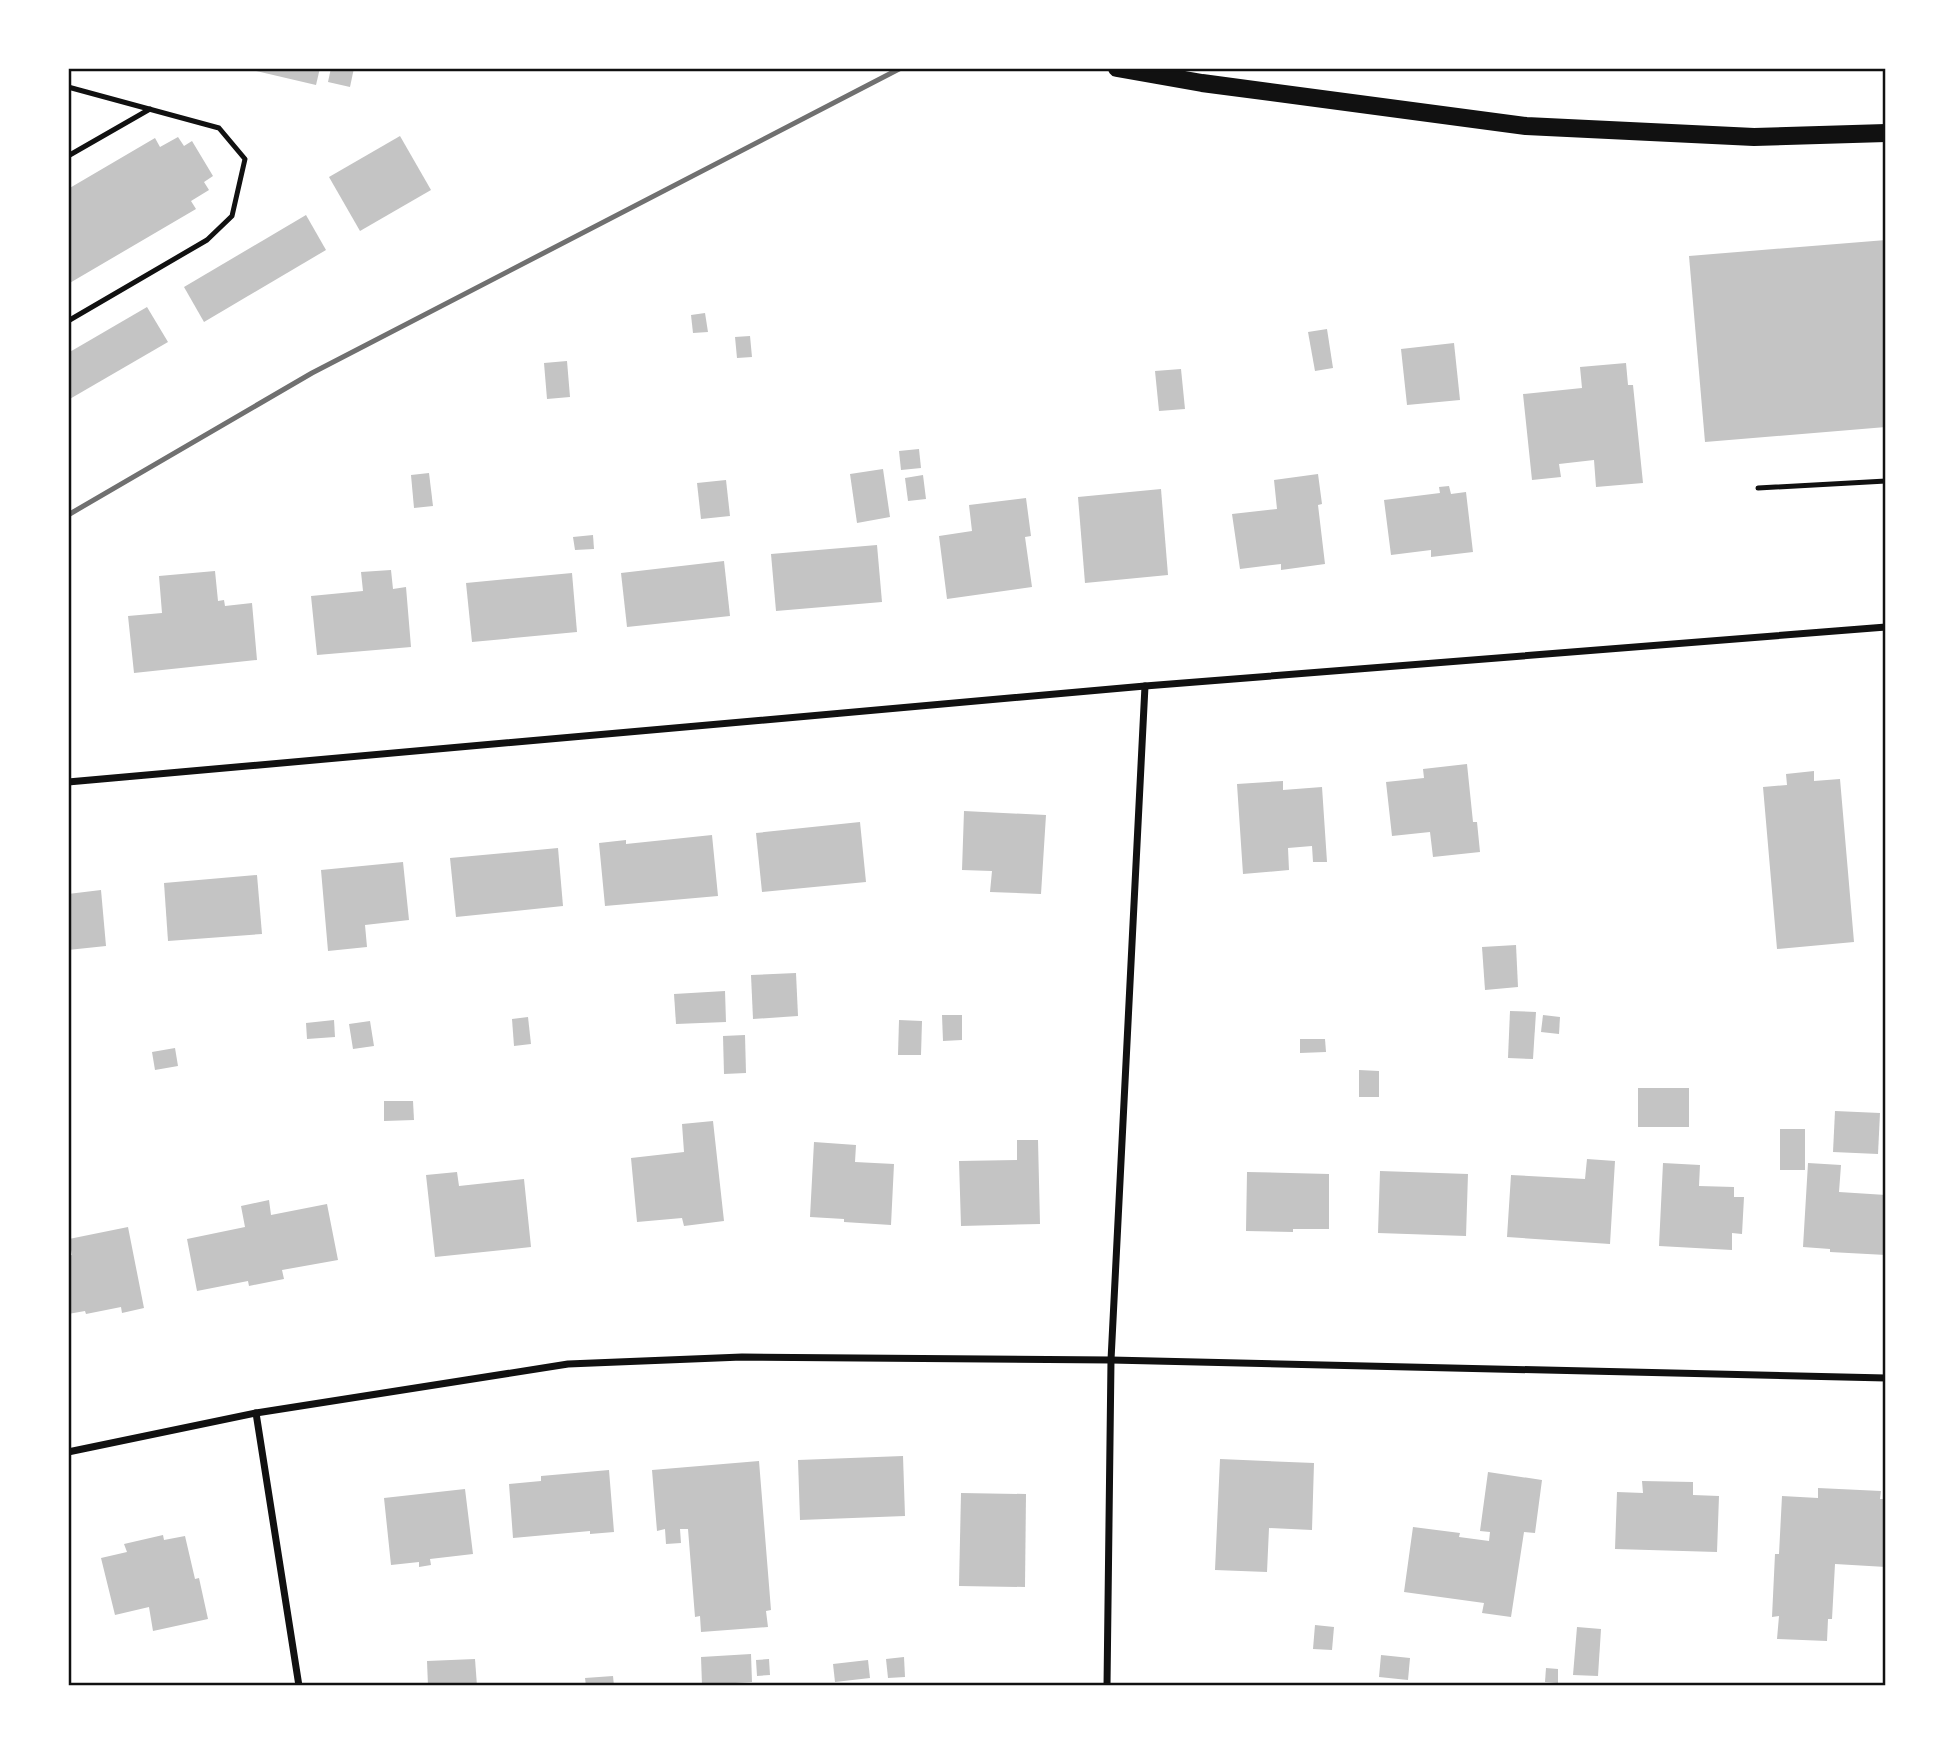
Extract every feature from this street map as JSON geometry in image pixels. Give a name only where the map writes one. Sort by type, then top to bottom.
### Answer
[{"type":"main road","points":[[1117,68],[1202,83],[1526,126],[1754,137],[1886,133]]},
{"type":"street","points":[[68,782],[1145,686],[1886,627]]},
{"type":"street","points":[[1107,1686],[1111,1360],[1145,686]]},
{"type":"street","points":[[68,1452],[256,1413],[568,1364],[742,1357],[1111,1360],[1886,1378]]},
{"type":"street","points":[[256,1413],[299,1686]]},
{"type":"lane","points":[[68,88],[219,128],[245,159],[232,216],[207,240],[68,321]]},
{"type":"lane","points":[[68,156],[150,109]]},
{"type":"lane","points":[[1758,488],[1886,481]]},
{"type":"building","points":[[243,68],[320,68],[316,85]]},
{"type":"building","points":[[331,68],[354,68],[350,87],[328,82]]},
{"type":"building","points":[[400,136],[431,190],[360,231],[329,177]]},
{"type":"building","points":[[178,137],[184,146],[192,141],[213,176],[204,182],[209,190],[191,201],[196,209],[68,284],[68,189],[155,138],[160,147]]},
{"type":"building","points":[[306,215],[326,250],[204,322],[184,287]]},
{"type":"building","points":[[1886,240],[1886,427],[1705,442],[1689,256]]},
{"type":"building","points":[[147,307],[168,342],[68,400],[68,353]]},
{"type":"building","points":[[705,313],[708,332],[693,333],[691,315]]},
{"type":"building","points":[[1327,329],[1333,368],[1315,371],[1308,332]]},
{"type":"building","points":[[750,336],[752,357],[737,358],[735,337]]},
{"type":"building","points":[[1454,343],[1460,400],[1407,405],[1401,349]]},
{"type":"building","points":[[567,361],[570,397],[547,399],[544,363]]},
{"type":"building","points":[[1626,363],[1628,385],[1633,385],[1643,483],[1596,487],[1594,460],[1559,464],[1561,477],[1532,480],[1523,394],[1582,388],[1580,367]]},
{"type":"building","points":[[1181,369],[1185,409],[1159,411],[1155,371]]},
{"type":"building","points":[[919,449],[921,468],[901,470],[899,451]]},
{"type":"building","points":[[883,469],[890,517],[857,523],[850,474]]},
{"type":"building","points":[[429,473],[433,506],[414,508],[411,475]]},
{"type":"building","points":[[1318,474],[1322,504],[1318,505],[1325,564],[1281,570],[1281,564],[1240,569],[1232,514],[1277,509],[1274,480]]},
{"type":"building","points":[[923,475],[926,499],[908,501],[905,478]]},
{"type":"building","points":[[726,480],[730,516],[701,519],[697,483]]},
{"type":"building","points":[[1449,486],[1451,494],[1466,492],[1473,552],[1431,557],[1431,550],[1391,555],[1384,500],[1440,493],[1439,487]]},
{"type":"building","points":[[1161,489],[1168,575],[1085,583],[1078,497]]},
{"type":"building","points":[[1026,498],[1031,536],[1025,537],[1032,587],[947,599],[939,536],[972,531],[969,505]]},
{"type":"building","points":[[593,535],[594,549],[575,550],[573,537]]},
{"type":"building","points":[[877,545],[882,602],[776,611],[771,554]]},
{"type":"building","points":[[724,561],[730,616],[627,627],[621,573]]},
{"type":"building","points":[[391,570],[393,589],[406,587],[411,647],[317,655],[311,596],[363,591],[361,572]]},
{"type":"building","points":[[215,571],[218,601],[224,600],[225,606],[252,603],[257,660],[134,673],[128,616],[162,613],[159,576]]},
{"type":"building","points":[[572,573],[577,632],[472,642],[466,583]]},
{"type":"building","points":[[1467,764],[1473,822],[1477,822],[1480,852],[1433,857],[1430,832],[1392,836],[1386,782],[1424,778],[1423,769]]},
{"type":"building","points":[[1814,771],[1814,781],[1840,779],[1854,942],[1777,949],[1763,787],[1787,785],[1786,774]]},
{"type":"building","points":[[1283,781],[1283,790],[1322,787],[1327,862],[1313,862],[1312,846],[1288,848],[1289,870],[1243,874],[1237,784]]},
{"type":"building","points":[[964,811],[1046,815],[1041,894],[990,892],[992,871],[962,870]]},
{"type":"building","points":[[860,822],[866,882],[762,892],[756,833]]},
{"type":"building","points":[[712,835],[718,896],[605,906],[599,843],[626,840],[626,844]]},
{"type":"building","points":[[558,848],[563,906],[456,917],[450,858]]},
{"type":"building","points":[[403,862],[409,920],[365,925],[367,947],[328,951],[321,870]]},
{"type":"building","points":[[257,875],[262,934],[168,941],[164,883]]},
{"type":"building","points":[[101,890],[106,946],[68,950],[68,894]]},
{"type":"building","points":[[1516,945],[1518,987],[1485,990],[1482,947]]},
{"type":"building","points":[[796,973],[798,1016],[753,1019],[751,975]]},
{"type":"building","points":[[725,991],[726,1022],[676,1024],[674,994]]},
{"type":"building","points":[[1510,1011],[1536,1012],[1533,1059],[1508,1058]]},
{"type":"building","points":[[942,1015],[962,1015],[962,1040],[943,1041]]},
{"type":"building","points":[[1543,1015],[1560,1017],[1559,1034],[1541,1032]]},
{"type":"building","points":[[528,1017],[531,1044],[514,1046],[512,1019]]},
{"type":"building","points":[[334,1020],[335,1037],[307,1039],[306,1023]]},
{"type":"building","points":[[899,1020],[922,1021],[921,1055],[898,1055]]},
{"type":"building","points":[[370,1021],[374,1046],[353,1049],[349,1024]]},
{"type":"building","points":[[745,1035],[746,1073],[724,1074],[723,1036]]},
{"type":"building","points":[[1300,1039],[1325,1039],[1326,1052],[1300,1053]]},
{"type":"building","points":[[175,1048],[178,1066],[155,1070],[152,1052]]},
{"type":"building","points":[[1359,1070],[1379,1071],[1379,1097],[1359,1097]]},
{"type":"building","points":[[1638,1088],[1689,1088],[1689,1127],[1638,1127]]},
{"type":"building","points":[[384,1101],[413,1101],[414,1120],[384,1121]]},
{"type":"building","points":[[1835,1111],[1880,1113],[1878,1154],[1833,1152]]},
{"type":"building","points":[[713,1121],[724,1221],[684,1226],[682,1218],[637,1222],[631,1158],[684,1152],[682,1124]]},
{"type":"building","points":[[1780,1129],[1805,1129],[1805,1170],[1780,1170]]},
{"type":"building","points":[[1017,1140],[1038,1140],[1040,1224],[961,1226],[959,1161],[1017,1160]]},
{"type":"building","points":[[814,1142],[856,1145],[855,1162],[894,1164],[891,1225],[810,1217]]},
{"type":"building","points":[[1587,1159],[1615,1161],[1610,1244],[1507,1237],[1511,1175],[1585,1179]]},
{"type":"building","points":[[1663,1163],[1700,1165],[1699,1186],[1734,1187],[1734,1197],[1744,1197],[1742,1234],[1732,1233],[1732,1250],[1659,1246]]},
{"type":"building","points":[[1808,1163],[1841,1165],[1839,1192],[1886,1195],[1886,1255],[1830,1252],[1830,1249],[1803,1247]]},
{"type":"building","points":[[1380,1171],[1468,1174],[1466,1236],[1378,1233]]},
{"type":"building","points":[[457,1172],[459,1186],[524,1179],[531,1247],[435,1257],[426,1175]]},
{"type":"building","points":[[1247,1172],[1329,1174],[1329,1229],[1293,1229],[1293,1232],[1246,1231]]},
{"type":"building","points":[[269,1200],[271,1215],[327,1204],[338,1260],[282,1270],[284,1279],[249,1286],[248,1281],[197,1291],[187,1239],[245,1227],[241,1206]]},
{"type":"building","points":[[128,1227],[144,1308],[122,1313],[121,1307],[86,1314],[85,1311],[68,1314],[68,1256],[72,1255],[69,1239]]},
{"type":"building","points":[[903,1456],[905,1516],[800,1520],[798,1460]]},
{"type":"building","points":[[1220,1459],[1314,1463],[1312,1530],[1269,1528],[1267,1572],[1215,1570]]},
{"type":"building","points":[[759,1461],[771,1610],[766,1611],[768,1627],[701,1632],[700,1616],[695,1617],[688,1529],[680,1529],[681,1543],[666,1544],[665,1529],[657,1531],[652,1470]]},
{"type":"building","points":[[609,1470],[614,1532],[590,1534],[590,1531],[513,1538],[509,1484],[541,1481],[541,1476]]},
{"type":"building","points":[[1488,1472],[1542,1480],[1535,1533],[1524,1532],[1511,1617],[1482,1613],[1484,1603],[1404,1592],[1413,1527],[1460,1533],[1459,1537],[1489,1541],[1490,1532],[1480,1531]]},
{"type":"building","points":[[1642,1481],[1693,1482],[1693,1495],[1719,1496],[1717,1552],[1615,1549],[1617,1492],[1643,1493]]},
{"type":"building","points":[[1818,1488],[1881,1491],[1880,1499],[1886,1499],[1886,1567],[1835,1564],[1832,1619],[1828,1619],[1827,1641],[1777,1639],[1779,1616],[1772,1617],[1775,1554],[1779,1554],[1782,1496],[1818,1498]]},
{"type":"building","points":[[465,1489],[473,1554],[430,1559],[431,1565],[419,1567],[419,1562],[391,1565],[384,1498]]},
{"type":"building","points":[[961,1493],[1026,1494],[1025,1587],[959,1586]]},
{"type":"building","points":[[163,1535],[164,1540],[185,1536],[195,1579],[199,1578],[208,1619],[153,1631],[149,1607],[115,1615],[101,1558],[127,1552],[124,1544]]},
{"type":"building","points":[[1315,1625],[1334,1627],[1332,1650],[1313,1649]]},
{"type":"building","points":[[1577,1627],[1601,1629],[1598,1676],[1573,1675]]},
{"type":"building","points":[[751,1654],[752,1682],[702,1685],[701,1657]]},
{"type":"building","points":[[1381,1655],[1410,1658],[1408,1680],[1379,1677]]},
{"type":"building","points":[[904,1657],[905,1677],[888,1678],[886,1659]]},
{"type":"building","points":[[475,1659],[477,1686],[428,1686],[427,1661]]},
{"type":"building","points":[[769,1659],[770,1675],[757,1676],[756,1660]]},
{"type":"building","points":[[868,1660],[870,1678],[835,1682],[833,1664]]},
{"type":"building","points":[[1546,1668],[1558,1669],[1558,1683],[1545,1682]]},
{"type":"building","points":[[613,1676],[614,1686],[586,1686],[585,1678]]},
{"type":"railway","points":[[68,515],[312,373],[901,68]]}]
